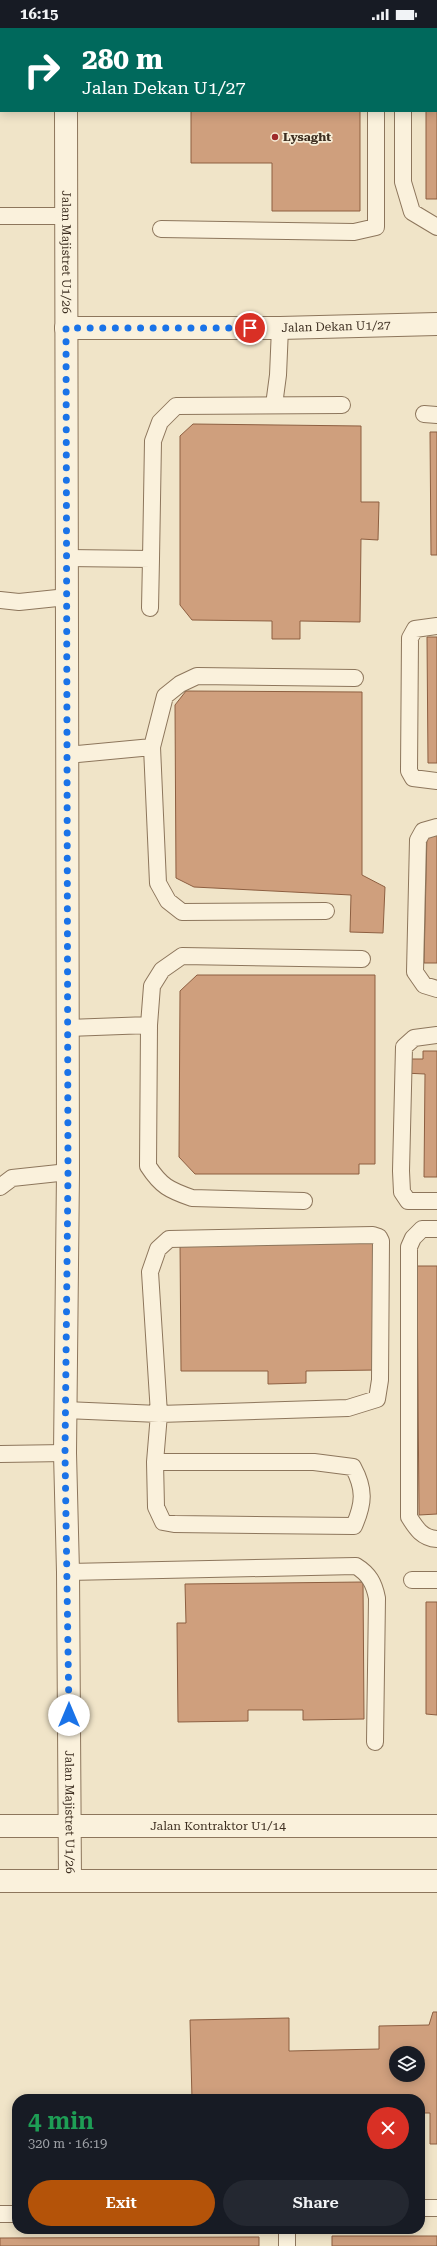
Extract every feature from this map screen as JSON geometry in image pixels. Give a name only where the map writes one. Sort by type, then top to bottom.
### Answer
[{"type":"street","name":"Jalan Majistret U1/26","points":[[66,112],[68,1172],[65,1453],[68,1572],[70,1881]]},
{"type":"street","name":"Jalan Dekan U1/27","points":[[66,328],[280,328],[437,324]]},
{"type":"street","name":"Jalan Kontraktor U1/14","points":[[0,1826],[437,1826]]},
{"type":"street","points":[[0,1881],[437,1881]]},
{"type":"lane","points":[[161,229],[354,232],[376,227],[376,112]]},
{"type":"lane","points":[[403,112],[403,182],[412,212],[437,227]]},
{"type":"lane","points":[[0,216],[66,216]]},
{"type":"lane","points":[[274,405],[278,375],[280,328]]},
{"type":"lane","points":[[150,608],[153,441],[160,422],[176,406],[342,405]]},
{"type":"lane","points":[[67,558],[151,559]]},
{"type":"lane","points":[[0,600],[19,602],[67,597]]},
{"type":"lane","points":[[437,626],[415,629],[410,638],[409,771],[413,778],[437,781]]},
{"type":"lane","points":[[326,911],[182,912],[168,901],[158,883],[152,747],[164,696],[180,684],[198,676],[355,678]]},
{"type":"lane","points":[[67,755],[152,747]]},
{"type":"lane","points":[[437,827],[423,831],[418,840],[415,972],[424,985],[437,989]]},
{"type":"lane","points":[[304,1201],[192,1198],[175,1192],[159,1182],[148,1166],[149,1025],[152,986],[162,970],[182,956],[362,959]]},
{"type":"lane","points":[[68,1028],[149,1025]]},
{"type":"lane","points":[[437,1035],[414,1038],[404,1047],[401,1171],[402,1192],[408,1200],[437,1201]]},
{"type":"lane","points":[[0,1187],[12,1178],[68,1172]]},
{"type":"lane","points":[[437,1230],[422,1229],[413,1238],[409,1247],[409,1517],[417,1530],[429,1538],[437,1538]]},
{"type":"lane","points":[[65,1410],[159,1414],[348,1408],[377,1399],[380,1373],[379,1237],[373,1235],[169,1239],[158,1249],[150,1272],[159,1414],[155,1462],[156,1507],[163,1522],[174,1524],[354,1526],[361,1509],[361,1481],[353,1467],[314,1462],[155,1462]]},
{"type":"lane","points":[[0,1454],[65,1453]]},
{"type":"lane","points":[[68,1572],[356,1566],[366,1572],[374,1582],[377,1598],[375,1742]]},
{"type":"lane","points":[[412,1580],[437,1580]]},
{"type":"lane","points":[[425,2208],[437,2208]]},
{"type":"lane","points":[[0,2214],[12,2214]]},
{"type":"lane","points":[[287,2234],[287,2246]]},
{"type":"building","name":"Lysaght","points":[[191,112],[360,112],[360,211],[272,211],[272,163],[191,163]]},
{"type":"building","points":[[426,112],[437,112],[437,199],[426,199]]},
{"type":"building","points":[[193,424],[361,426],[361,502],[379,502],[378,540],[361,539],[360,622],[300,621],[300,639],[272,639],[272,621],[192,620],[180,605],[180,436]]},
{"type":"building","points":[[430,432],[437,432],[437,555],[431,555]]},
{"type":"building","points":[[427,637],[437,637],[437,763],[428,763]]},
{"type":"building","points":[[186,691],[362,692],[362,875],[385,887],[383,933],[350,932],[351,895],[194,887],[176,878],[175,705]]},
{"type":"building","points":[[427,833],[437,833],[437,963],[424,963]]},
{"type":"building","points":[[197,975],[375,975],[375,1164],[359,1164],[359,1174],[195,1174],[179,1157],[180,991]]},
{"type":"building","points":[[423,1051],[437,1051],[437,1177],[424,1177],[425,1074],[404,1073],[404,1059],[423,1059]]},
{"type":"building","points":[[376,1241],[377,1370],[306,1371],[306,1383],[268,1384],[268,1371],[181,1371],[180,1243]]},
{"type":"building","points":[[417,1266],[437,1266],[437,1514],[419,1515]]},
{"type":"building","points":[[363,1582],[364,1719],[303,1720],[303,1710],[248,1710],[248,1721],[178,1722],[177,1623],[186,1623],[185,1584]]},
{"type":"building","points":[[426,1602],[437,1602],[437,1715],[426,1714]]},
{"type":"building","points":[[433,2012],[437,2012],[437,2144],[430,2144],[430,2113],[425,2113],[425,2094],[192,2094],[190,2020],[289,2018],[289,2051],[379,2049],[379,2026],[429,2025]]},
{"type":"building","points":[[332,2236],[437,2236],[437,2246],[332,2246]]},
{"type":"building","points":[[259,2237],[259,2246],[0,2246],[0,2238]]},
{"type":"place","name":"Lysaght","points":[[275,137]]},
{"type":"route","points":[[69,1715],[65,1453],[68,1172],[66,328],[250,328]]}]
